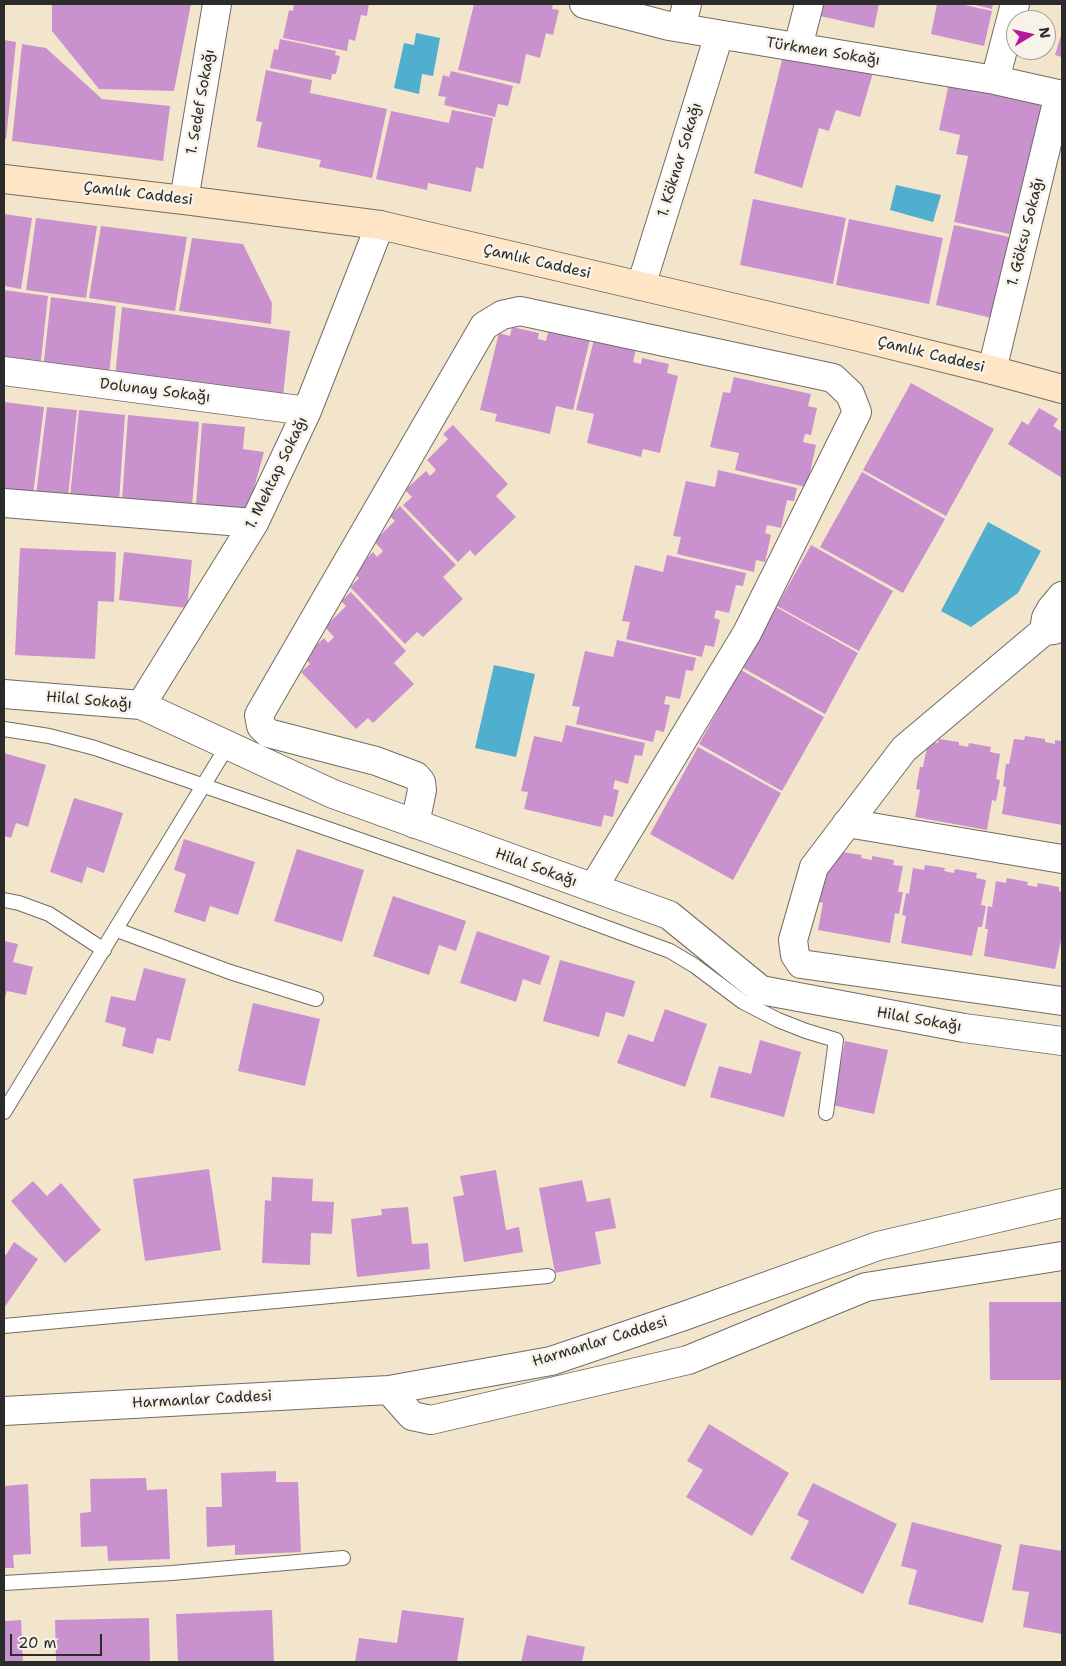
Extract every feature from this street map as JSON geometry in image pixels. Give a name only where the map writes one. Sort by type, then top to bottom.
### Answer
[{"type":"main road","name":"Çamlık Caddesi","points":[[4,178],[380,225],[992,370],[1062,390]]},
{"type":"street","name":"1. Sedef Sokağı","points":[[184,200],[217,4]]},
{"type":"street","name":"Türkmen Sokağı","points":[[584,4],[684,16],[719,34],[995,80],[1061,95]]},
{"type":"street","points":[[798,48],[809,4]]},
{"type":"street","points":[[995,80],[1015,4]]},
{"type":"street","name":"1. Köknar Sokağı","points":[[641,286],[719,34]]},
{"type":"street","name":"1. Göksu Sokağı","points":[[992,370],[1061,95]]},
{"type":"street","name":"1. Mehtap Sokağı","points":[[141,705],[254,524],[307,411],[380,225]]},
{"type":"street","points":[[415,824],[422,790],[421,782],[416,776],[376,761],[268,733],[261,726],[259,715],[484,326],[502,315],[520,311],[833,378],[850,394],[857,412],[747,634],[593,888]]},
{"type":"street","name":"Dolunay Sokağı","points":[[4,371],[307,411]]},
{"type":"street","points":[[4,503],[254,524]]},
{"type":"street","points":[[1062,596],[1051,608],[1046,618],[1053,629],[904,748],[814,867],[794,940],[795,956],[800,964],[1062,1001]]},
{"type":"street","name":"Hilal Sokağı","points":[[4,694],[141,705],[333,794],[669,916],[761,990],[964,1028],[1062,1041]]},
{"type":"street","points":[[389,814],[404,790],[406,771]]},
{"type":"street","points":[[847,823],[1062,859]]},
{"type":"street","name":"Harmanlar Caddesi","points":[[4,1412],[389,1390],[551,1361],[684,1316],[878,1246],[1062,1203]]},
{"type":"street","points":[[389,1390],[412,1416],[431,1420],[688,1360],[866,1288],[1062,1256]]},
{"type":"lane","points":[[4,729],[49,736],[79,744],[507,891],[656,946],[683,958],[743,1002],[778,1020],[836,1040],[826,1113]]},
{"type":"lane","points":[[4,1112],[228,746]]},
{"type":"lane","points":[[4,900],[19,903],[49,914],[104,950]]},
{"type":"lane","points":[[117,930],[230,972],[316,999]]},
{"type":"lane","points":[[4,1326],[548,1276]]},
{"type":"lane","points":[[4,1583],[172,1573],[343,1558]]},
{"type":"water","points":[[416,33],[440,38],[433,76],[422,74],[419,94],[394,88],[404,43],[414,45]]},
{"type":"water","points":[[896,185],[941,195],[933,222],[890,210]]},
{"type":"water","points":[[988,522],[1041,551],[1018,593],[971,627],[941,611]]},
{"type":"water","points":[[494,665],[535,674],[516,757],[475,748]]},
{"type":"building","points":[[52,4],[191,4],[174,91],[99,89],[52,31]]},
{"type":"building","points":[[294,4],[369,4],[367,16],[361,15],[355,41],[349,39],[347,51],[283,38],[289,10],[293,11]]},
{"type":"building","points":[[474,4],[553,4],[552,9],[559,10],[553,35],[546,33],[540,58],[526,54],[520,84],[458,70]]},
{"type":"building","points":[[823,4],[879,4],[874,28],[820,16]]},
{"type":"building","points":[[937,4],[960,4],[992,11],[984,46],[931,34]]},
{"type":"building","points":[[971,4],[993,4],[992,9]]},
{"type":"building","points":[[1062,32],[1062,57],[1056,55]]},
{"type":"building","points":[[280,39],[336,51],[335,55],[340,56],[336,74],[332,74],[331,80],[270,68],[274,49],[278,50]]},
{"type":"building","points":[[4,40],[16,42],[6,139],[4,139]]},
{"type":"building","points":[[22,44],[46,48],[102,99],[170,106],[163,161],[12,141]]},
{"type":"building","points":[[785,48],[873,73],[860,117],[836,110],[829,131],[819,128],[802,188],[754,173]]},
{"type":"building","points":[[266,70],[312,80],[310,93],[387,109],[372,178],[319,167],[321,160],[257,147],[262,122],[256,121]]},
{"type":"building","points":[[451,71],[513,86],[508,106],[498,104],[495,117],[444,105],[446,97],[438,96],[443,75],[449,77]]},
{"type":"building","points":[[949,83],[1043,103],[1014,235],[954,222],[968,156],[956,154],[960,135],[939,130]]},
{"type":"building","points":[[452,110],[493,118],[483,169],[476,167],[471,192],[428,183],[427,190],[376,179],[391,111],[449,123]]},
{"type":"building","points":[[753,199],[846,218],[833,284],[740,265]]},
{"type":"building","points":[[4,214],[32,218],[21,289],[4,286]]},
{"type":"building","points":[[36,218],[97,226],[86,298],[26,290]]},
{"type":"building","points":[[849,219],[943,238],[929,304],[836,285]]},
{"type":"building","points":[[954,225],[1014,238],[996,319],[936,305]]},
{"type":"building","points":[[101,226],[187,237],[175,311],[89,298]]},
{"type":"building","points":[[192,238],[243,244],[272,303],[271,324],[179,311]]},
{"type":"building","points":[[4,290],[48,296],[40,369],[4,364]]},
{"type":"building","points":[[51,297],[116,306],[109,376],[43,369]]},
{"type":"building","points":[[122,307],[290,331],[283,396],[115,377]]},
{"type":"building","points":[[512,327],[539,333],[538,339],[546,341],[549,328],[592,331],[573,410],[556,406],[550,434],[495,421],[497,414],[480,410],[499,333],[510,336]]},
{"type":"building","points":[[596,332],[636,349],[633,362],[641,364],[642,358],[669,364],[667,373],[678,376],[660,453],[643,449],[641,457],[587,443],[594,414],[576,410]]},
{"type":"building","points":[[734,377],[811,394],[808,406],[817,408],[811,435],[805,434],[803,442],[816,445],[810,473],[817,475],[814,489],[735,470],[739,453],[710,447],[723,392],[730,393]]},
{"type":"building","points":[[911,383],[994,429],[946,516],[863,470]]},
{"type":"building","points":[[4,402],[44,407],[33,495],[4,492]]},
{"type":"building","points":[[47,407],[77,410],[68,497],[36,495]]},
{"type":"building","points":[[1039,408],[1058,419],[1053,426],[1062,432],[1062,478],[1008,444],[1022,421],[1028,425]]},
{"type":"building","points":[[79,410],[125,415],[119,501],[70,497]]},
{"type":"building","points":[[128,415],[199,422],[192,506],[122,501]]},
{"type":"building","points":[[202,423],[245,427],[243,449],[264,452],[248,510],[196,506]]},
{"type":"building","points":[[453,425],[508,484],[496,496],[516,517],[475,556],[470,550],[458,562],[403,505],[412,497],[405,490],[426,471],[430,476],[436,470],[427,460],[448,439],[443,434]]},
{"type":"building","points":[[718,470],[797,488],[794,501],[787,500],[781,528],[767,525],[765,533],[771,535],[765,562],[756,560],[754,572],[677,554],[681,537],[673,536],[686,481],[715,487]]},
{"type":"building","points":[[862,472],[945,519],[903,593],[820,547]]},
{"type":"building","points":[[400,506],[456,565],[443,577],[463,599],[423,637],[417,632],[405,644],[350,587],[359,578],[353,572],[373,552],[377,557],[383,551],[374,541],[395,521],[390,516]]},
{"type":"building","points":[[811,545],[893,591],[859,651],[777,606]]},
{"type":"building","points":[[20,548],[116,552],[114,602],[98,601],[95,659],[15,655]]},
{"type":"building","points":[[124,552],[192,560],[187,608],[119,600]]},
{"type":"building","points":[[667,555],[746,573],[743,586],[736,585],[729,613],[716,610],[714,618],[720,620],[714,647],[705,645],[702,657],[626,639],[630,622],[622,621],[635,565],[663,572]]},
{"type":"building","points":[[351,592],[406,651],[394,663],[414,684],[373,723],[368,718],[356,729],[301,672],[310,664],[304,657],[324,638],[328,643],[334,637],[325,627],[346,606],[341,601]]},
{"type":"building","points":[[776,607],[858,653],[825,714],[743,668]]},
{"type":"building","points":[[617,640],[696,658],[693,671],[686,670],[680,699],[666,696],[664,704],[670,705],[664,732],[656,730],[653,742],[576,724],[580,707],[572,706],[585,651],[613,657]]},
{"type":"building","points":[[741,670],[824,717],[782,791],[699,744]]},
{"type":"building","points":[[566,725],[645,743],[642,756],[635,755],[628,784],[615,780],[613,789],[619,790],[613,817],[604,815],[601,827],[524,809],[528,792],[521,791],[534,736],[562,742]]},
{"type":"building","points":[[1025,736],[1045,739],[1045,742],[1055,744],[1055,740],[1062,741],[1062,825],[1002,814],[1006,787],[1003,786],[1006,764],[1009,764],[1014,739],[1024,740]]},
{"type":"building","points":[[939,739],[959,742],[959,745],[968,747],[969,743],[991,747],[990,752],[1000,754],[996,779],[1000,780],[996,801],[992,800],[987,830],[915,817],[920,790],[916,789],[920,767],[923,767],[928,742],[938,743]]},
{"type":"building","points":[[698,747],[781,793],[733,880],[650,834]]},
{"type":"building","points":[[4,753],[46,765],[28,827],[16,823],[11,838],[4,836]]},
{"type":"building","points":[[74,798],[123,813],[104,873],[87,867],[82,883],[50,872]]},
{"type":"building","points":[[184,839],[255,862],[238,915],[210,906],[205,922],[174,912],[186,874],[174,870]]},
{"type":"building","points":[[297,849],[364,870],[342,942],[274,921]]},
{"type":"building","points":[[842,852],[862,855],[861,858],[872,860],[872,856],[894,860],[893,865],[903,866],[898,892],[903,892],[899,914],[895,913],[890,943],[818,930],[823,903],[819,902],[823,880],[826,880],[830,855],[841,856]]},
{"type":"building","points":[[925,865],[945,868],[944,871],[954,873],[955,869],[977,873],[976,878],[986,880],[981,905],[986,906],[982,927],[978,927],[972,956],[901,943],[906,916],[902,915],[906,893],[909,894],[913,868],[924,870]]},
{"type":"building","points":[[1007,878],[1028,882],[1027,885],[1037,887],[1038,883],[1059,887],[1059,891],[1062,892],[1062,940],[1055,969],[984,956],[988,929],[985,929],[988,906],[992,907],[996,881],[1006,883]]},
{"type":"building","points":[[393,896],[466,921],[456,951],[439,945],[429,975],[373,956]]},
{"type":"building","points":[[477,931],[550,956],[540,985],[523,979],[516,1002],[460,983]]},
{"type":"building","points":[[4,941],[18,944],[13,962],[33,967],[26,995],[7,991],[4,1001]]},
{"type":"building","points":[[560,960],[635,981],[624,1017],[606,1012],[599,1037],[543,1021]]},
{"type":"building","points":[[144,968],[186,979],[170,1041],[157,1038],[153,1054],[122,1046],[126,1028],[105,1022],[111,996],[135,1001]]},
{"type":"building","points":[[253,1003],[320,1019],[305,1086],[238,1071]]},
{"type":"building","points":[[665,1009],[707,1024],[685,1087],[617,1063],[628,1034],[653,1042]]},
{"type":"building","points":[[760,1040],[801,1052],[784,1117],[710,1097],[719,1066],[751,1074]]},
{"type":"building","points":[[845,1041],[888,1050],[874,1114],[832,1105]]},
{"type":"building","points":[[209,1169],[221,1250],[145,1261],[133,1179]]},
{"type":"building","points":[[496,1170],[506,1230],[519,1227],[523,1252],[464,1262],[453,1197],[464,1195],[460,1176]]},
{"type":"building","points":[[272,1177],[313,1179],[312,1201],[334,1202],[332,1234],[311,1233],[310,1265],[262,1263],[265,1200],[271,1201]]},
{"type":"building","points":[[582,1180],[587,1202],[610,1198],[616,1228],[595,1232],[601,1264],[555,1273],[539,1188]]},
{"type":"building","points":[[33,1181],[47,1196],[61,1183],[101,1230],[65,1263],[11,1201]]},
{"type":"building","points":[[408,1207],[412,1244],[428,1243],[430,1269],[357,1277],[351,1219],[382,1215],[381,1209]]},
{"type":"building","points":[[14,1242],[38,1259],[4,1308],[4,1254],[6,1255]]},
{"type":"building","points":[[989,1302],[1062,1302],[1062,1380],[990,1380]]},
{"type":"building","points":[[709,1424],[789,1473],[752,1536],[686,1497],[703,1470],[687,1461]]},
{"type":"building","points":[[276,1471],[276,1482],[298,1482],[301,1552],[235,1555],[235,1545],[207,1547],[206,1507],[222,1507],[221,1473]]},
{"type":"building","points":[[146,1478],[147,1490],[167,1489],[170,1559],[108,1561],[107,1546],[81,1547],[80,1513],[91,1512],[90,1479]]},
{"type":"building","points":[[813,1483],[897,1524],[863,1594],[790,1559],[809,1521],[797,1515]]},
{"type":"building","points":[[28,1484],[31,1554],[13,1555],[14,1568],[4,1568],[4,1486]]},
{"type":"building","points":[[912,1522],[1002,1545],[983,1623],[908,1604],[917,1570],[901,1566]]},
{"type":"building","points":[[1020,1544],[1062,1551],[1062,1634],[1023,1627],[1029,1592],[1012,1590]]},
{"type":"building","points":[[272,1610],[274,1662],[178,1662],[176,1614]]},
{"type":"building","points":[[402,1610],[464,1618],[457,1662],[355,1662],[359,1638],[397,1643]]},
{"type":"building","points":[[149,1618],[150,1662],[56,1662],[55,1620]]},
{"type":"building","points":[[21,1620],[23,1662],[4,1662],[4,1621]]},
{"type":"building","points":[[527,1635],[585,1647],[582,1662],[521,1662]]}]
